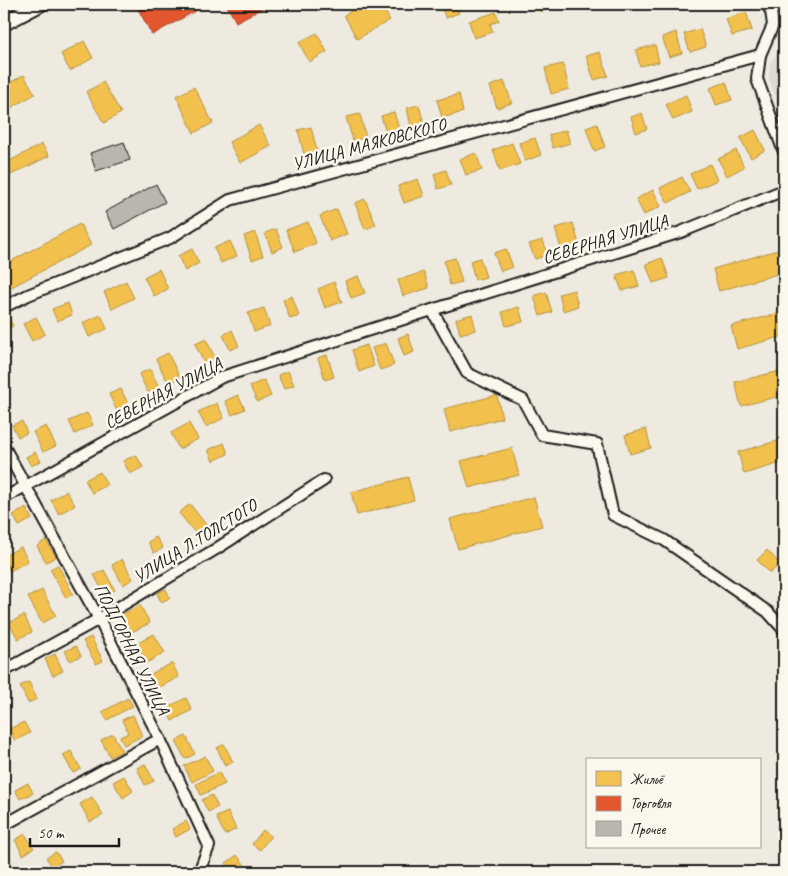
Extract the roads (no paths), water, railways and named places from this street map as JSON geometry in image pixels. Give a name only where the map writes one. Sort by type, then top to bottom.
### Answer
[{"type":"street","points":[[4,23],[40,4]]},
{"type":"street","points":[[766,4],[771,11],[773,25],[760,55],[757,79],[784,152]]},
{"type":"street","name":"УЛИЦА МАЯКОВСКОГО","points":[[4,307],[28,295],[170,238],[230,200],[760,55]]},
{"type":"street","name":"СЕВЕРНАЯ УЛИЦА","points":[[4,498],[222,377],[681,232],[784,190]]},
{"type":"street","points":[[432,310],[467,373],[523,400],[542,435],[597,444],[613,515],[664,540],[768,612],[784,630]]},
{"type":"street","name":"ПОДГОРНАЯ УЛИЦА","points":[[4,447],[99,619],[160,739],[209,846],[199,872]]},
{"type":"street","name":"УЛИЦА Л.ТОЛСТОГО","points":[[4,671],[99,619],[216,549],[324,480]]},
{"type":"street","points":[[4,825],[160,739]]}]
